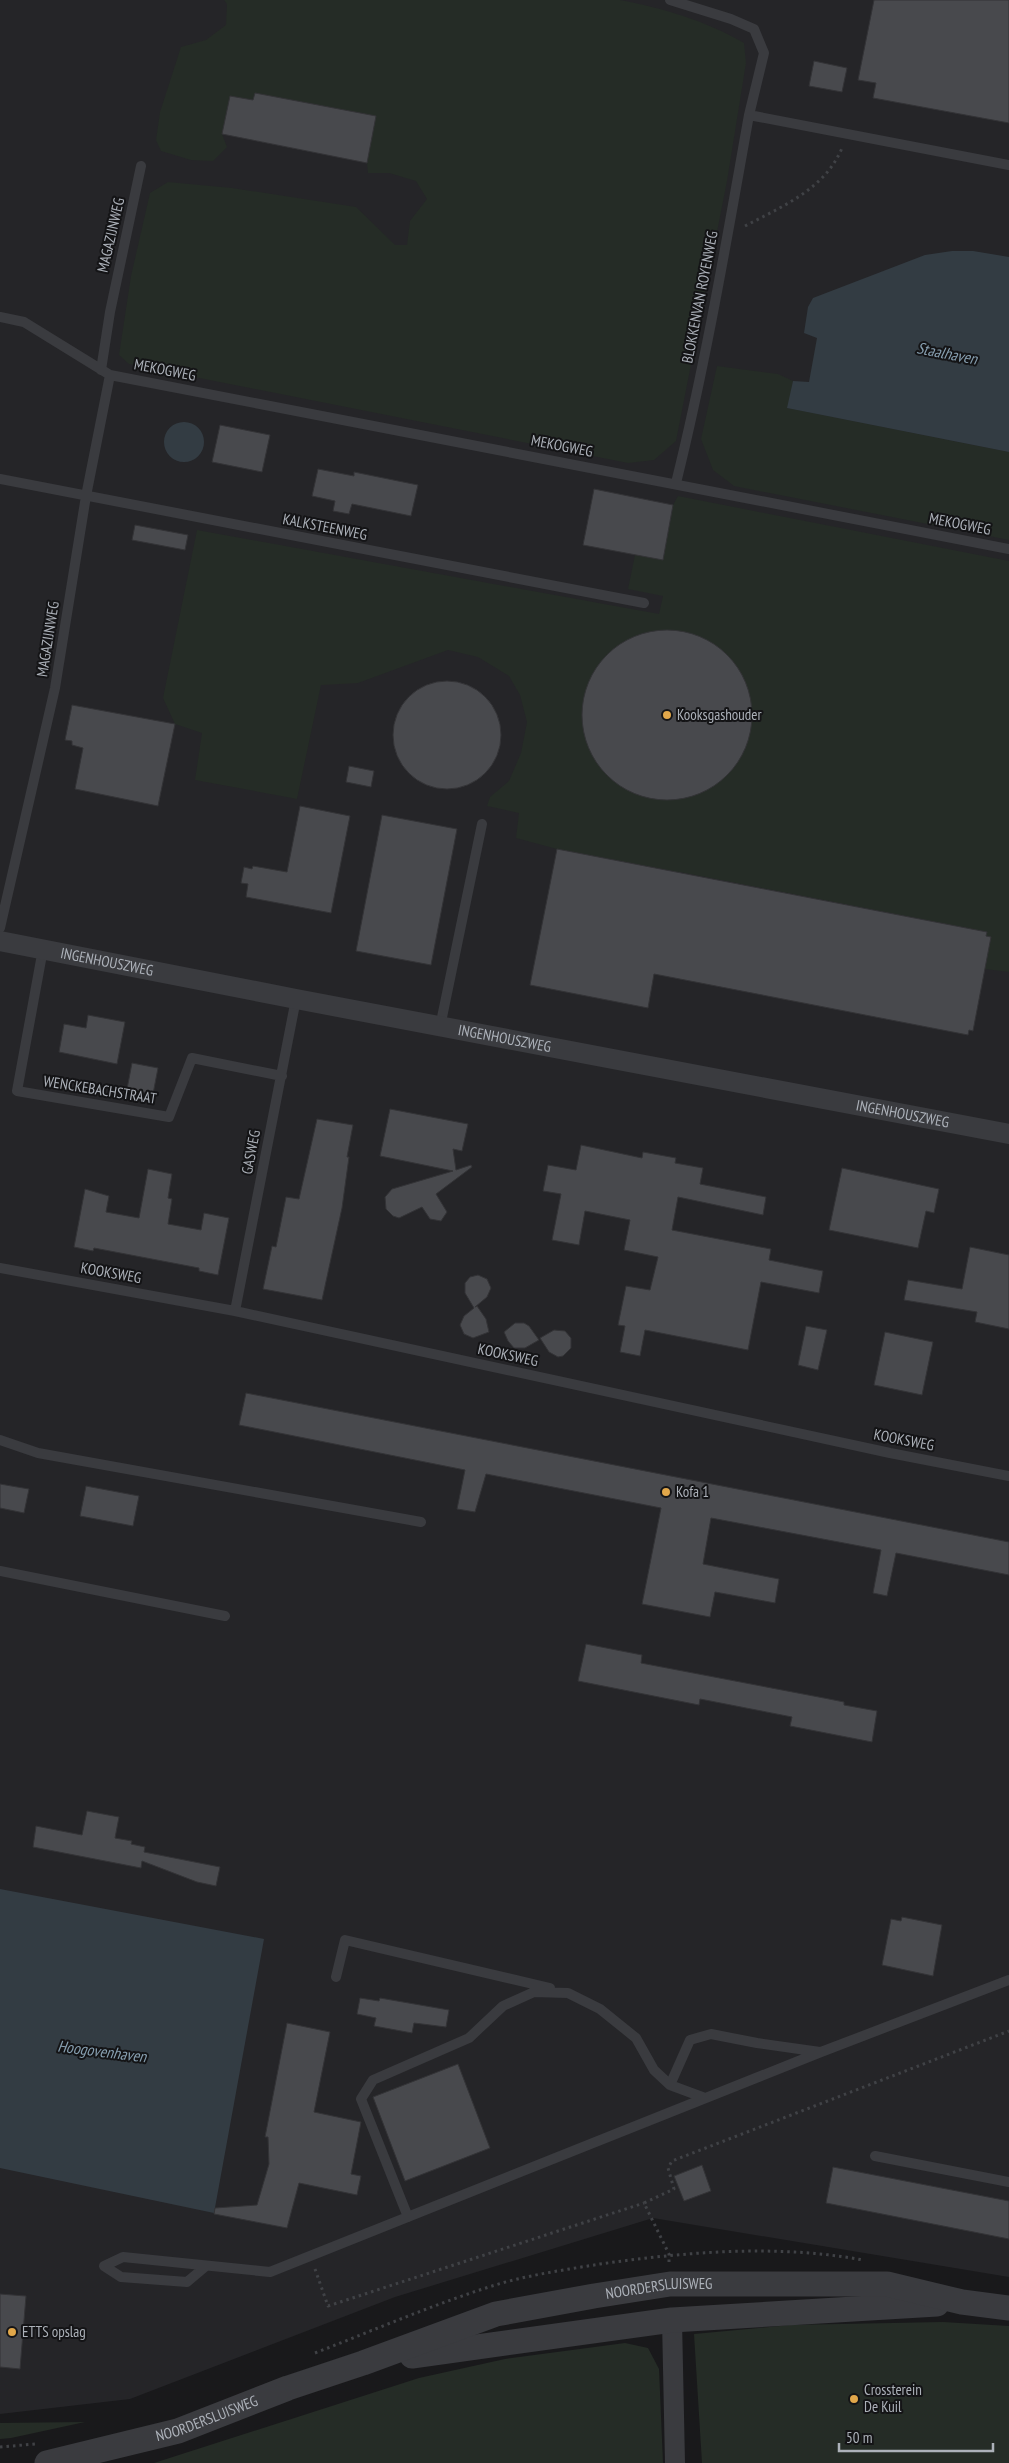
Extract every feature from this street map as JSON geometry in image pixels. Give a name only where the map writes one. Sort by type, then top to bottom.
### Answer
[{"type":"street","name":"INGENHOUSZWEG","points":[[0,940],[296,999],[1009,1134]]},
{"type":"street","name":"NOORDERSLUISWEG","points":[[48,2463],[178,2431],[288,2388],[363,2363],[496,2314],[670,2284],[887,2284],[962,2302],[1009,2308]]},
{"type":"street","points":[[670,2284],[674,2463]]},
{"type":"street","name":"NOORDERSLUISWEG","points":[[363,2363],[672,2320],[962,2302]]},
{"type":"lane","name":"BLOKKENVAN ROYENWEG","points":[[670,0],[732,19],[754,29],[764,53],[749,115],[691,424],[676,483]]},
{"type":"lane","points":[[749,115],[1009,165]]},
{"type":"lane","name":"MAGAZIJNWEG","points":[[0,928],[55,688],[106,372],[110,312],[141,166]]},
{"type":"lane","points":[[0,317],[24,322],[106,372]]},
{"type":"lane","name":"MEKOGWEG","points":[[106,372],[1009,549]]},
{"type":"lane","name":"KALKSTEENWEG","points":[[0,479],[644,603]]},
{"type":"lane","points":[[440,1026],[482,824]]},
{"type":"lane","name":"WENCKEBACHSTRAAT","points":[[43,949],[17,1091],[169,1117],[192,1058],[282,1076]]},
{"type":"lane","name":"GASWEG","points":[[235,1311],[296,999]]},
{"type":"lane","name":"KOOKSWEG","points":[[0,1268],[235,1311],[890,1453],[1009,1476]]},
{"type":"lane","points":[[0,1440],[38,1452],[421,1522]]},
{"type":"lane","points":[[0,1571],[226,1616]]},
{"type":"lane","points":[[336,1977],[345,1940],[568,1992],[600,2009],[636,2038],[654,2070],[670,2085],[705,2098]]},
{"type":"lane","points":[[206,2266],[187,2282],[121,2277],[104,2266],[123,2257],[270,2272],[820,2052],[1009,1980]]},
{"type":"lane","points":[[408,2217],[361,2099],[373,2080],[469,2038],[503,2006],[534,1992],[568,1992]]},
{"type":"lane","points":[[670,2085],[690,2040],[711,2034],[756,2043],[820,2052]]},
{"type":"lane","points":[[875,2156],[1009,2182]]},
{"type":"path","points":[[728,233],[808,192],[836,164],[848,134]]},
{"type":"path","points":[[311,2256],[328,2306],[644,2203],[674,2189],[668,2168],[672,2161],[1009,2031]]},
{"type":"path","points":[[644,2203],[669,2254]]},
{"type":"shaded area","points":[[0,0],[1009,0],[1009,2277],[653,2218],[395,2297],[130,2399],[0,2414]]},
{"type":"shaded area","points":[[224,0],[620,0],[684,16],[715,28],[744,43],[746,63],[727,181],[676,441],[654,460],[628,463],[129,364],[119,355],[131,276],[150,193],[168,182],[232,188],[356,207],[395,245],[407,245],[410,221],[427,199],[416,181],[389,173],[368,173],[367,163],[376,116],[255,93],[253,100],[230,96],[222,134],[227,147],[213,161],[191,160],[161,151],[156,140],[160,112],[181,47],[206,40],[226,25],[227,4]]},
{"type":"shaded area","points":[[717,366],[778,374],[793,381],[788,408],[1009,452],[1009,540],[734,486],[713,470],[701,439]]},
{"type":"shaded area","points":[[678,496],[1009,561],[1009,972],[985,969],[991,937],[986,936],[987,932],[680,872],[678,877],[672,871],[557,849],[516,838],[519,813],[487,806],[490,797],[509,781],[521,753],[527,722],[520,695],[509,676],[478,657],[448,650],[358,683],[321,685],[297,799],[195,780],[202,733],[175,724],[163,698],[197,530],[659,614],[663,596],[628,589],[635,555],[663,560],[673,505]]},
{"type":"shaded area","name":"Crossterein De Kuil","points":[[943,2322],[1009,2326],[1009,2463],[702,2463],[694,2334],[790,2325]]},
{"type":"shaded area","points":[[625,2343],[648,2348],[659,2369],[663,2463],[154,2463],[419,2378],[505,2359]]},
{"type":"shaded area","points":[[85,2422],[11,2438],[0,2439],[0,2423]]},
{"type":"water","name":"Staalhaven","points":[[952,251],[973,251],[1009,257],[1009,452],[787,408],[793,381],[809,382],[817,338],[804,333],[808,307],[813,298],[925,255]]},
{"type":"water","points":[[184,422],[195,425],[201,431],[204,442],[201,453],[195,459],[184,462],[173,459],[167,453],[164,442],[167,431],[173,425]]},
{"type":"water","name":"Hoogovenhaven","points":[[0,1889],[264,1939],[214,2213],[0,2168]]},
{"type":"building","points":[[874,0],[1009,0],[1009,123],[873,98],[876,83],[858,80]]},
{"type":"building","points":[[814,61],[847,68],[842,92],[809,86]]},
{"type":"building","points":[[255,93],[376,116],[367,163],[222,134],[230,96],[253,100]]},
{"type":"building","points":[[220,425],[270,435],[262,472],[212,462]]},
{"type":"building","points":[[318,469],[354,476],[354,472],[418,485],[411,516],[352,504],[349,514],[333,511],[335,501],[312,496]]},
{"type":"building","points":[[594,489],[673,505],[663,560],[583,545]]},
{"type":"building","points":[[135,525],[188,535],[185,550],[132,540]]},
{"type":"building","name":"Kooksgashouder","points":[[675,630],[700,636],[721,649],[733,661],[749,690],[752,715],[751,732],[746,748],[733,769],[721,781],[692,797],[659,800],[634,794],[613,781],[601,769],[585,740],[582,707],[588,682],[601,661],[613,649],[642,633]]},
{"type":"building","points":[[447,681],[468,685],[486,696],[497,714],[501,735],[497,756],[486,774],[468,785],[447,789],[426,785],[408,774],[397,756],[393,735],[397,714],[408,696],[426,685]]},
{"type":"building","points":[[72,705],[175,724],[158,806],[75,789],[83,748],[72,745],[72,741],[65,740]]},
{"type":"building","points":[[349,766],[374,771],[371,787],[346,782]]},
{"type":"building","points":[[300,806],[350,816],[331,913],[246,897],[248,884],[241,883],[244,867],[252,869],[253,866],[287,872]]},
{"type":"building","points":[[382,815],[457,829],[431,965],[356,951]]},
{"type":"building","points":[[557,849],[987,932],[986,936],[991,937],[973,1031],[969,1030],[968,1035],[654,974],[648,1008],[530,985]]},
{"type":"building","points":[[88,1015],[125,1022],[117,1064],[59,1052],[64,1024],[86,1028]]},
{"type":"building","points":[[132,1063],[158,1068],[153,1094],[127,1089]]},
{"type":"building","points":[[390,1109],[468,1124],[462,1151],[453,1149],[456,1170],[471,1165],[472,1167],[436,1194],[447,1212],[441,1221],[430,1219],[422,1207],[399,1218],[393,1216],[386,1209],[385,1197],[392,1189],[453,1171],[380,1156]]},
{"type":"building","points":[[317,1119],[353,1125],[347,1157],[349,1157],[342,1208],[322,1300],[263,1289],[272,1246],[276,1247],[286,1197],[299,1199]]},
{"type":"building","points":[[581,1145],[642,1158],[643,1152],[676,1158],[675,1163],[703,1168],[700,1184],[766,1197],[763,1215],[678,1197],[672,1230],[771,1249],[769,1260],[823,1271],[819,1293],[761,1282],[748,1350],[645,1330],[640,1356],[620,1352],[625,1326],[618,1325],[626,1286],[650,1290],[658,1257],[624,1250],[630,1220],[585,1211],[579,1245],[552,1240],[561,1194],[543,1191],[548,1165],[576,1170]]},
{"type":"building","points":[[842,1168],[939,1189],[934,1213],[926,1211],[918,1248],[829,1230]]},
{"type":"building","points":[[148,1169],[172,1174],[168,1198],[172,1199],[168,1224],[201,1230],[204,1213],[229,1218],[218,1275],[199,1271],[199,1268],[94,1248],[93,1251],[74,1247],[85,1189],[109,1196],[106,1212],[139,1218]]},
{"type":"building","points":[[970,1247],[1009,1255],[1009,1329],[975,1322],[977,1312],[904,1300],[908,1280],[962,1289]]},
{"type":"building","points":[[478,1275],[487,1279],[491,1288],[487,1297],[475,1307],[477,1306],[486,1319],[489,1332],[473,1338],[464,1334],[460,1325],[464,1316],[474,1308],[465,1293],[465,1283],[470,1277]]},
{"type":"building","points":[[515,1323],[524,1323],[529,1326],[539,1340],[525,1348],[514,1348],[504,1332]]},
{"type":"building","points":[[806,1326],[827,1330],[818,1370],[798,1365]]},
{"type":"building","points":[[554,1330],[565,1331],[571,1338],[571,1348],[563,1356],[558,1357],[549,1352],[540,1338]]},
{"type":"building","points":[[885,1332],[933,1342],[922,1395],[874,1385]]},
{"type":"building","name":"Kofa 1","points":[[246,1393],[1009,1542],[1009,1575],[896,1553],[887,1596],[873,1593],[881,1550],[711,1518],[703,1564],[779,1579],[775,1603],[715,1592],[710,1617],[642,1604],[661,1508],[486,1474],[475,1512],[457,1509],[465,1470],[239,1425]]},
{"type":"building","points":[[0,1484],[29,1489],[24,1513],[0,1508]]},
{"type":"building","points":[[86,1486],[139,1496],[133,1526],[80,1516]]},
{"type":"building","points":[[586,1644],[642,1655],[641,1663],[844,1702],[844,1705],[877,1711],[872,1742],[790,1726],[792,1717],[700,1699],[699,1705],[578,1681]]},
{"type":"building","points":[[87,1811],[119,1817],[115,1838],[132,1841],[131,1844],[145,1847],[144,1852],[220,1867],[216,1886],[197,1882],[142,1861],[141,1868],[33,1847],[36,1826],[82,1835]]},
{"type":"building","points":[[902,1917],[942,1925],[933,1976],[882,1965],[891,1919],[901,1921]]},
{"type":"building","points":[[360,1998],[379,2001],[380,1998],[449,2010],[446,2027],[414,2023],[412,2033],[374,2026],[376,2018],[357,2014]]},
{"type":"building","points":[[287,2023],[330,2032],[314,2112],[361,2122],[351,2174],[361,2176],[357,2195],[299,2183],[287,2228],[214,2214],[215,2208],[257,2205],[269,2164],[268,2137],[265,2137]]},
{"type":"building","points":[[458,2064],[490,2148],[405,2181],[373,2097]]},
{"type":"building","points":[[702,2165],[711,2191],[684,2201],[674,2176]]},
{"type":"building","points":[[833,2167],[1009,2201],[1009,2239],[826,2203]]},
{"type":"building","name":"ETTS opslag","points":[[0,2294],[26,2296],[20,2369],[0,2367]]},
{"type":"place","name":"Kooksgashouder","points":[[667,715]]},
{"type":"place","name":"Kofa 1","points":[[666,1492]]},
{"type":"place","name":"ETTS opslag","points":[[12,2332]]},
{"type":"place","name":"Crossterein De Kuil","points":[[854,2399]]}]
